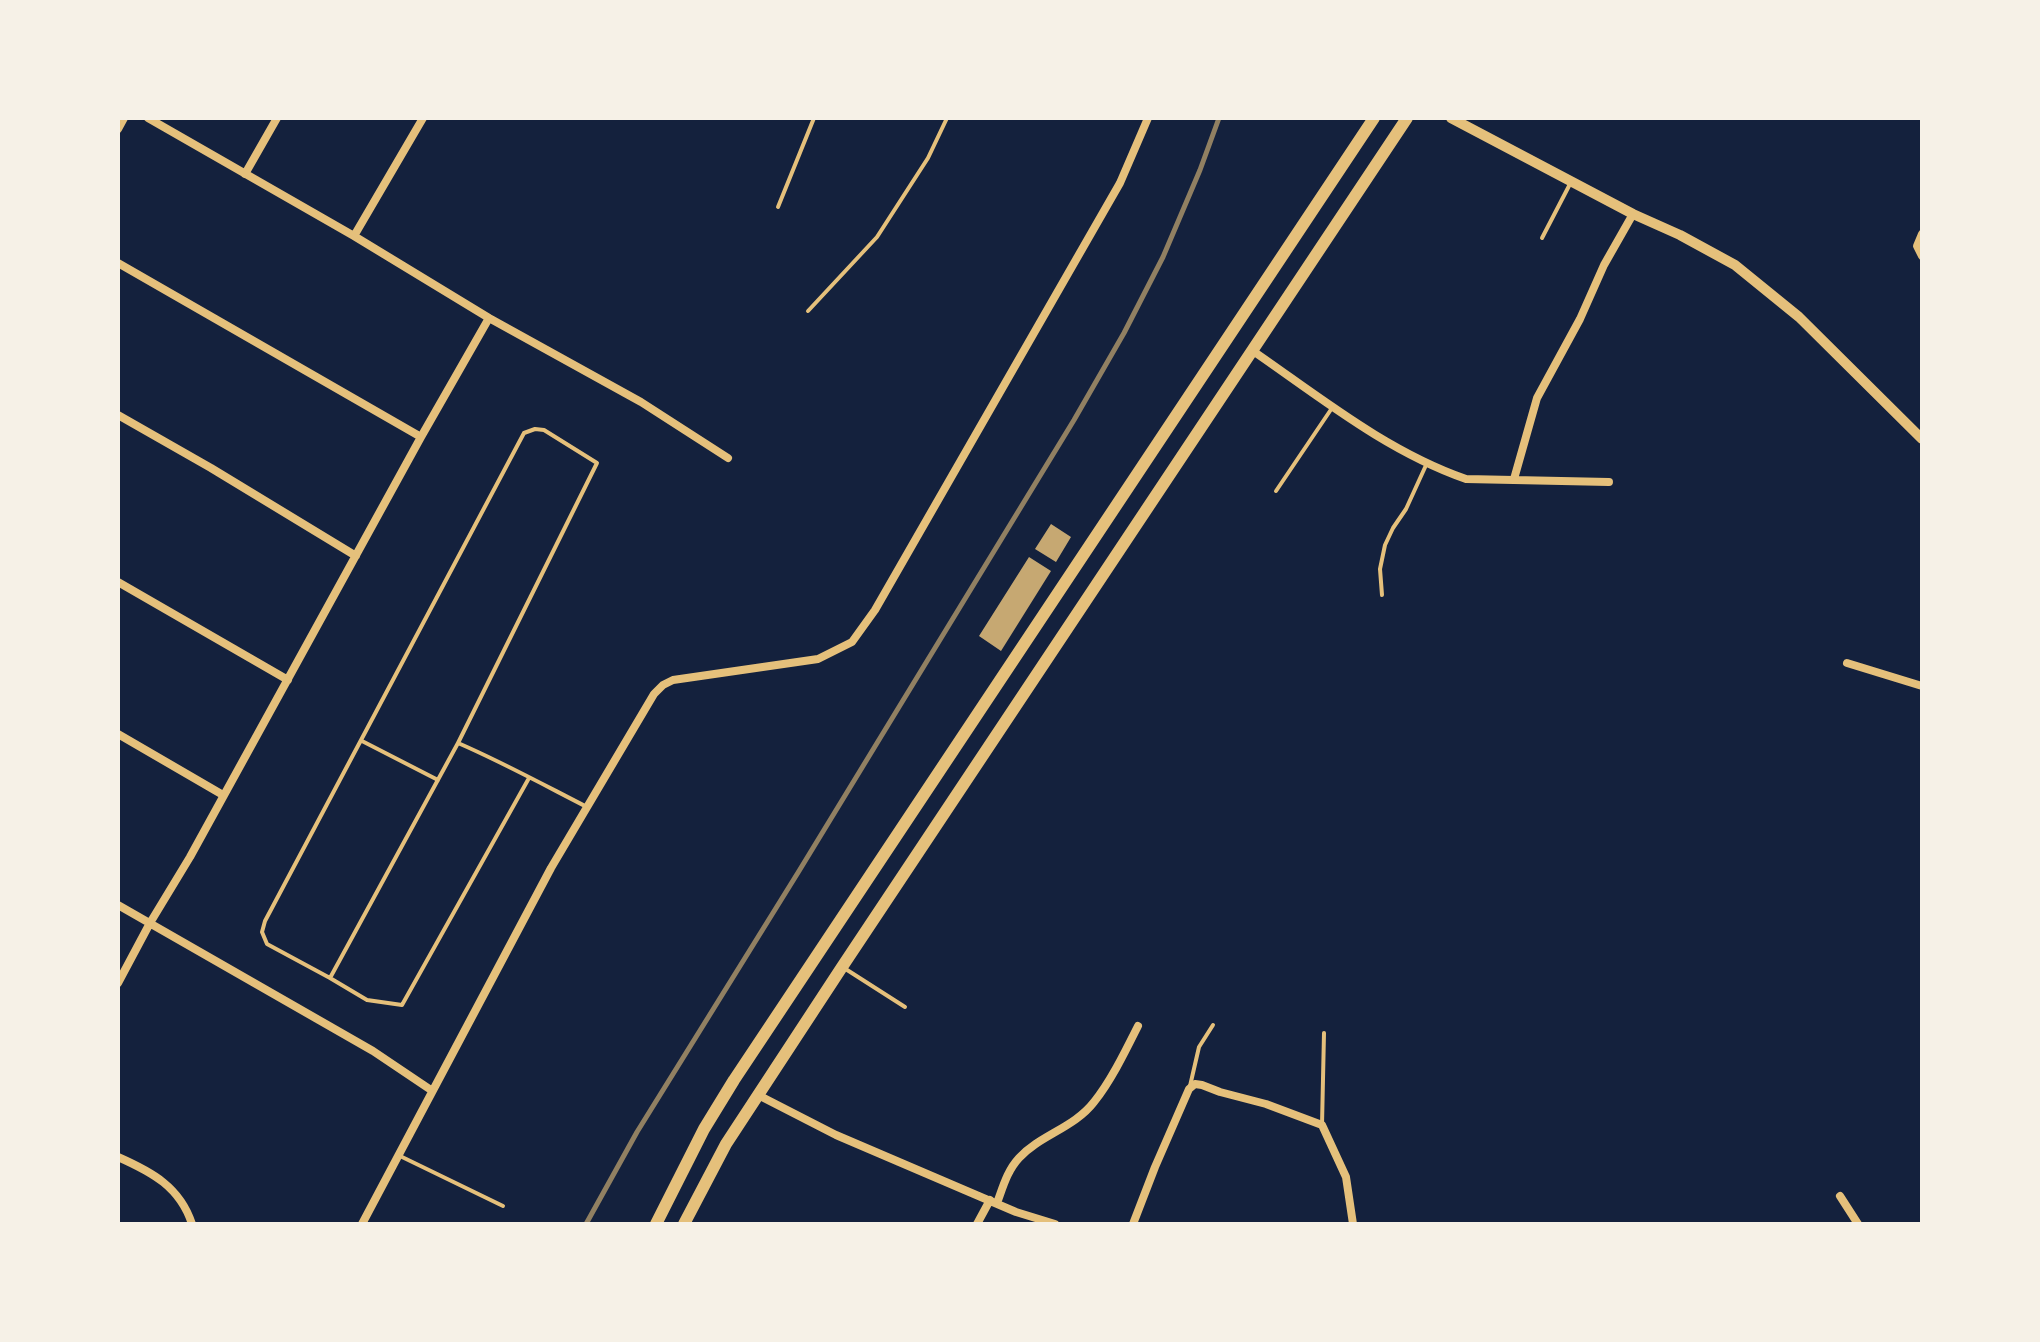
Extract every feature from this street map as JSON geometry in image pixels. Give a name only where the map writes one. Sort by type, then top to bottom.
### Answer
[{"type":"highway","points":[[656,1224],[704,1129],[734,1080],[1374,118]]},
{"type":"highway","points":[[684,1224],[726,1144],[758,1095],[1407,118]]},
{"type":"street","points":[[118,129],[124,118]]},
{"type":"street","points":[[148,118],[354,236],[489,318],[641,402],[728,458]]},
{"type":"street","points":[[245,174],[277,118]]},
{"type":"street","points":[[354,236],[423,118]]},
{"type":"street","points":[[362,1224],[551,868],[654,694],[673,680],[818,659],[852,642],[883,597],[1120,183],[1148,118]]},
{"type":"street","points":[[1451,118],[1735,265],[1799,317],[1919,431]]},
{"type":"street","points":[[1514,479],[1537,398],[1633,214]]},
{"type":"street","points":[[1922,234],[1917,246],[1922,256]]},
{"type":"street","points":[[118,263],[421,437]]},
{"type":"street","points":[[118,983],[489,318]]},
{"type":"street","points":[[1253,351],[1392,445],[1466,479],[1609,482]]},
{"type":"street","points":[[118,415],[356,556]]},
{"type":"street","points":[[118,582],[288,680]]},
{"type":"street","points":[[1847,663],[1922,686]]},
{"type":"street","points":[[118,734],[223,795]]},
{"type":"street","points":[[118,905],[373,1051],[431,1090]]},
{"type":"street","points":[[977,1224],[994,1202],[1006,1176],[1020,1157],[1072,1124],[1094,1103],[1138,1026]]},
{"type":"street","points":[[1133,1224],[1189,1089],[1195,1084],[1266,1104],[1322,1125],[1346,1177],[1353,1224]]},
{"type":"street","points":[[758,1095],[836,1135],[1016,1212],[1055,1224]]},
{"type":"street","points":[[118,1157],[169,1185],[188,1211],[192,1224]]},
{"type":"street","points":[[1840,1196],[1858,1224]]},
{"type":"lane","points":[[778,207],[814,118]]},
{"type":"lane","points":[[808,311],[877,237],[928,158],[947,118]]},
{"type":"lane","points":[[1542,238],[1571,182]]},
{"type":"lane","points":[[1276,491],[1333,406]]},
{"type":"lane","points":[[330,978],[458,743],[597,463],[544,430],[535,429],[524,433],[265,921],[262,932],[267,944],[367,1000],[402,1005],[529,778]]},
{"type":"lane","points":[[1382,595],[1380,569],[1385,545],[1427,463]]},
{"type":"lane","points":[[361,741],[438,780]]},
{"type":"lane","points":[[458,743],[587,807]]},
{"type":"lane","points":[[842,967],[905,1007]]},
{"type":"lane","points":[[1189,1089],[1199,1047],[1213,1025]]},
{"type":"lane","points":[[1322,1125],[1324,1033]]},
{"type":"lane","points":[[397,1155],[503,1206]]},
{"type":"building","points":[[1051,524],[1071,537],[1056,562],[1035,549]]},
{"type":"building","points":[[1029,557],[1051,571],[1001,651],[979,636]]},
{"type":"railway","points":[[586,1224],[637,1132],[1074,420],[1124,333],[1163,257],[1219,118]]}]
